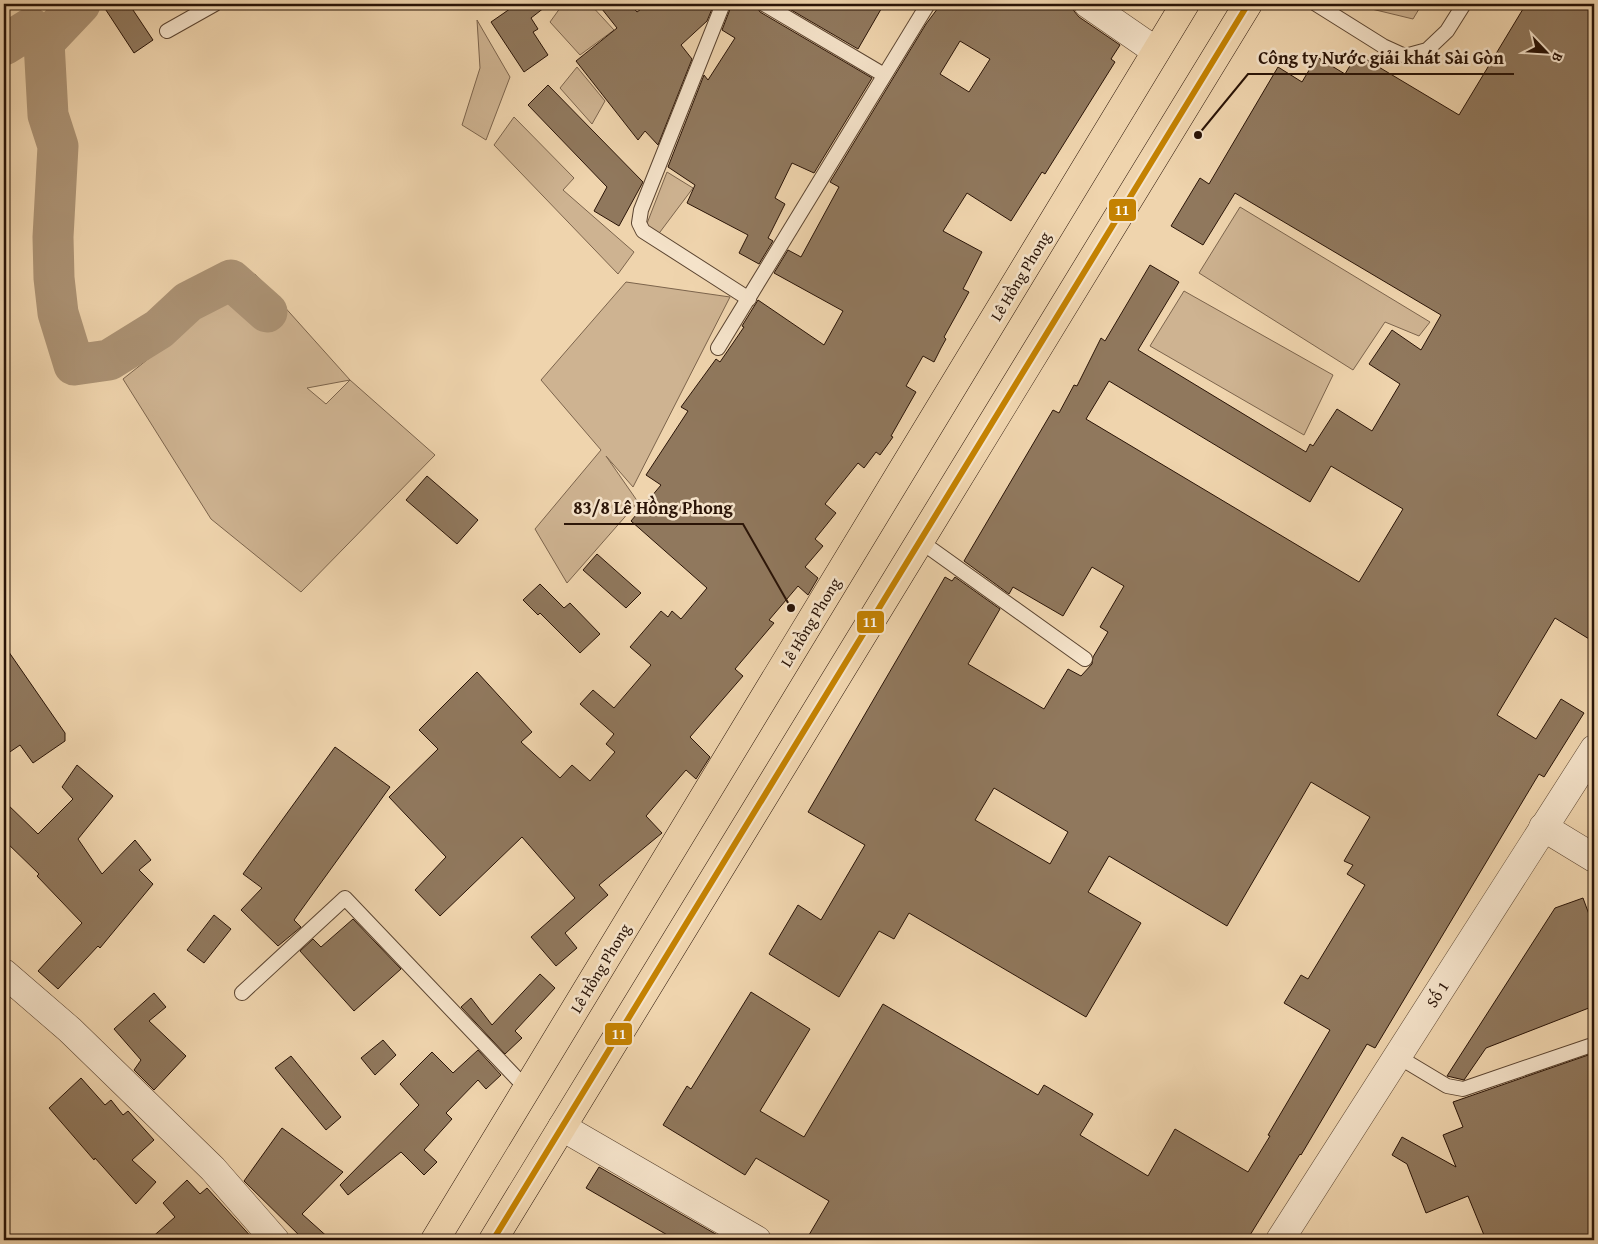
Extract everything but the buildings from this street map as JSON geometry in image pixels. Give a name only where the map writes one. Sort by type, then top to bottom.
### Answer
[{"type":"highway","name":"Lê Hồng Phong","points":[[435,1240],[1185,4]]},
{"type":"highway","points":[[493,1240],[1248,4]]},
{"type":"street","points":[[1088,4],[1156,51]]},
{"type":"street","name":"Số 1","points":[[1280,1240],[1594,749]]},
{"type":"street","points":[[1543,827],[1594,858]]},
{"type":"street","points":[[4,973],[70,1030],[213,1169],[275,1240]]},
{"type":"street","points":[[562,1127],[757,1240]]},
{"type":"lane","points":[[167,31],[215,4]]},
{"type":"lane","points":[[723,4],[641,210],[639,223],[643,230],[750,299]]},
{"type":"lane","points":[[764,4],[884,76]]},
{"type":"lane","points":[[718,348],[750,299],[928,4]]},
{"type":"lane","points":[[1316,4],[1382,46],[1405,56],[1427,50],[1447,31],[1464,4]]},
{"type":"lane","points":[[920,541],[1085,659]]},
{"type":"lane","points":[[242,993],[345,898],[527,1089]]},
{"type":"lane","points":[[1397,1056],[1447,1086],[1463,1090],[1589,1046]]},
{"type":"shaded area","points":[[563,4],[590,4],[614,30],[580,55],[550,22]]},
{"type":"shaded area","points":[[1351,4],[1422,4],[1413,19]]},
{"type":"shaded area","points":[[477,20],[510,77],[486,140],[462,125],[480,68]]},
{"type":"shaded area","points":[[577,67],[605,101],[592,124],[560,88]]},
{"type":"shaded area","points":[[514,117],[574,178],[563,190],[634,252],[618,274],[494,145]]},
{"type":"shaded area","points":[[667,172],[693,188],[657,236],[646,226]]},
{"type":"shaded area","points":[[1240,207],[1430,322],[1419,336],[1385,322],[1353,370],[1199,273]]},
{"type":"shaded area","points":[[255,274],[350,380],[435,455],[301,592],[211,519],[123,379]],"holes":[[[350,380],[326,404],[307,388]]]},
{"type":"shaded area","points":[[626,282],[730,297],[633,487],[606,456],[638,502],[567,583],[535,529],[601,450],[541,380]]},
{"type":"shaded area","points":[[1184,291],[1333,375],[1304,435],[1150,346]]},
{"type":"waterway","points":[[44,42],[80,4]]},
{"type":"waterway","points":[[4,45],[31,28],[44,42],[48,115],[58,146],[53,237],[54,278],[58,313],[74,365],[109,360],[159,329],[188,302],[231,280],[267,312]]},
{"type":"transit line","name":"11","points":[[493,1240],[1248,4]]},
{"type":"place","name":"Công ty Nước giải khát Sài Gòn","points":[[1198,135]]},
{"type":"place","name":"83/8 Lê Hồng Phong","points":[[791,608]]}]
